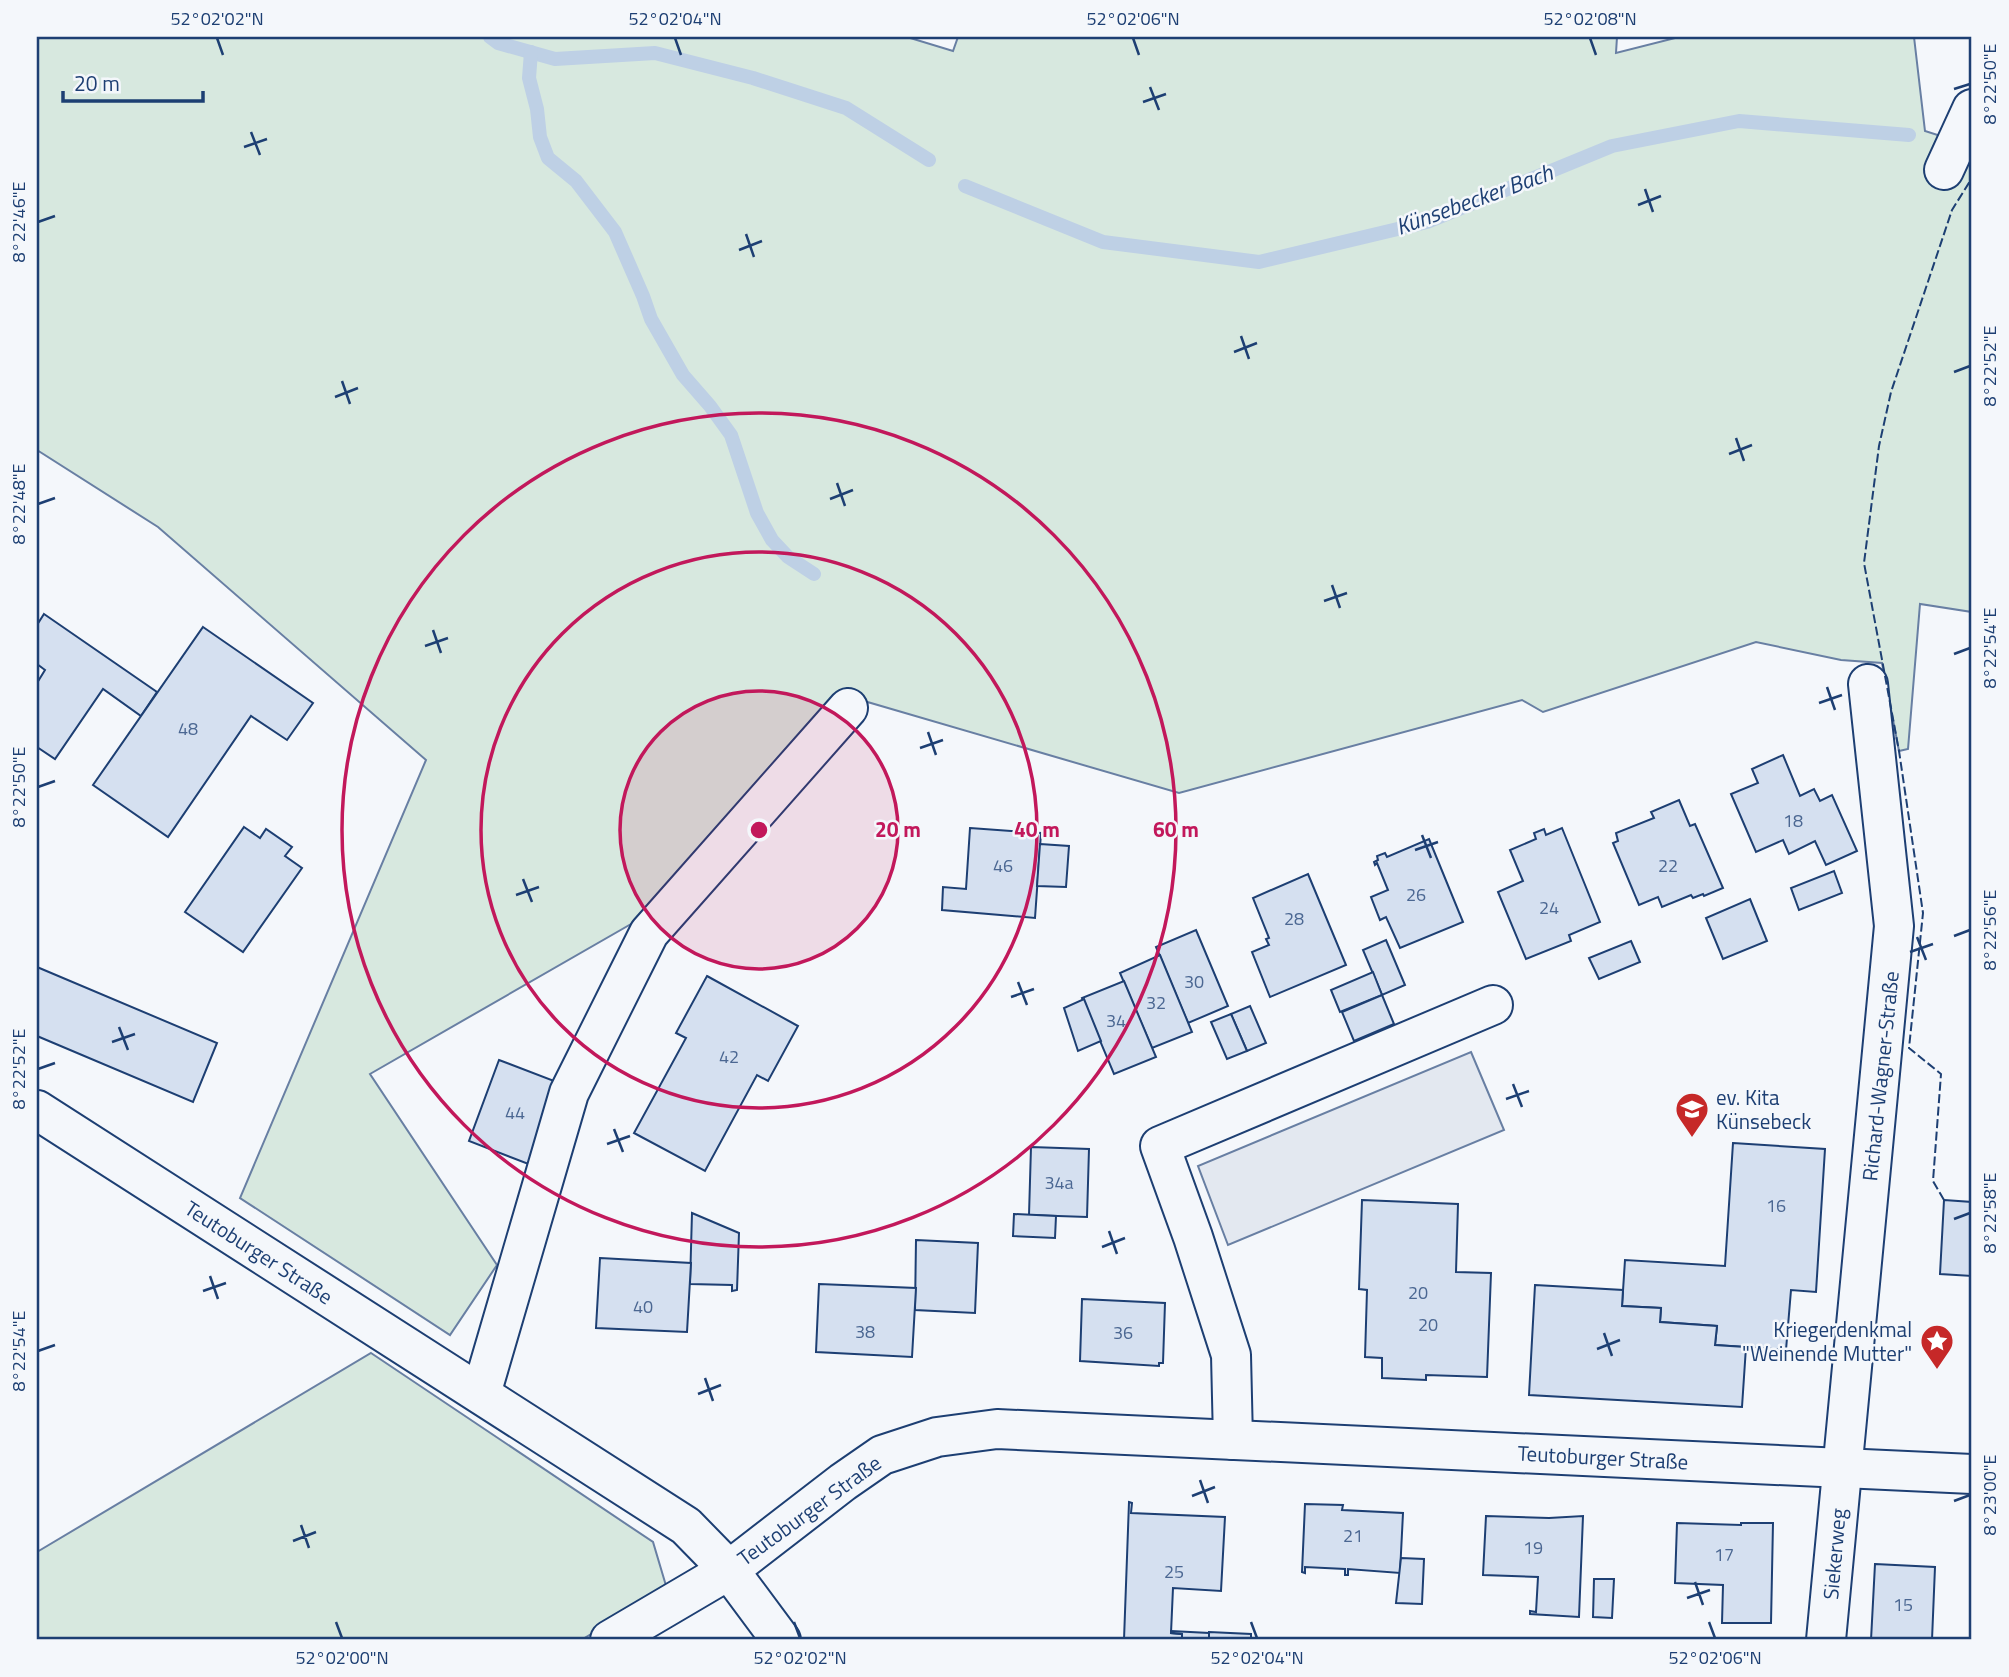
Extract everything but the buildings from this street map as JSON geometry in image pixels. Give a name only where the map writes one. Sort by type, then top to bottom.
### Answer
[{"type":"street","points":[[1944,170],[1972,109]]},
{"type":"street","name":"Richard-Wagner-Straße","points":[[1842,1468],[1894,926],[1868,684]]},
{"type":"street","points":[[481,1394],[569,1093],[649,933],[848,708]]},
{"type":"street","points":[[1233,1440],[1231,1355],[1160,1146],[1493,1005]]},
{"type":"street","name":"Teutoburger Straße","points":[[37,1110],[685,1526],[729,1570],[882,1455],[937,1437],[997,1429],[1972,1475]]},
{"type":"street","name":"Siekerweg","points":[[1826,1640],[1842,1468]]},
{"type":"street","points":[[610,1640],[729,1570],[781,1640]]},
{"type":"shaded area","points":[[37,37],[907,37],[953,51],[958,37],[1617,37],[1616,53],[1679,37],[1914,37],[1925,131],[1972,146],[1972,612],[1920,604],[1908,749],[1899,751],[1882,663],[1841,660],[1756,642],[1543,712],[1522,700],[1179,793],[840,694],[631,924],[370,1074],[497,1265],[450,1335],[240,1198],[426,760],[158,527],[37,450]]},
{"type":"shaded area","points":[[1471,1052],[1504,1130],[1228,1245],[1198,1166]]},
{"type":"shaded area","points":[[371,1353],[653,1542],[667,1589],[581,1640],[37,1640],[37,1552]]},
{"type":"waterway","name":"Künsebecker Bach","points":[[490,37],[498,43],[555,59],[655,53],[753,78],[846,108],[929,160]]},
{"type":"waterway","points":[[531,52],[529,78],[537,109],[540,137],[548,158],[576,181],[615,232],[651,319],[683,375],[731,435],[757,513],[772,540],[788,557],[814,574]]},
{"type":"waterway","name":"Künsebecker Bach","points":[[965,186],[1103,242],[1259,262],[1427,222],[1612,146],[1739,121],[1909,135]]},
{"type":"fence","points":[[1944,1200],[1933,1181],[1941,1074],[1909,1048],[1923,913],[1899,751],[1864,563],[1879,446],[1891,392],[1952,210],[1972,178]]},
{"type":"place","name":"ev. Kita Künsebeck","points":[[1692,1139]]},
{"type":"place","name":"Kriegerdenkmal \"Weinende Mutter\"","points":[[1937,1371]]}]
